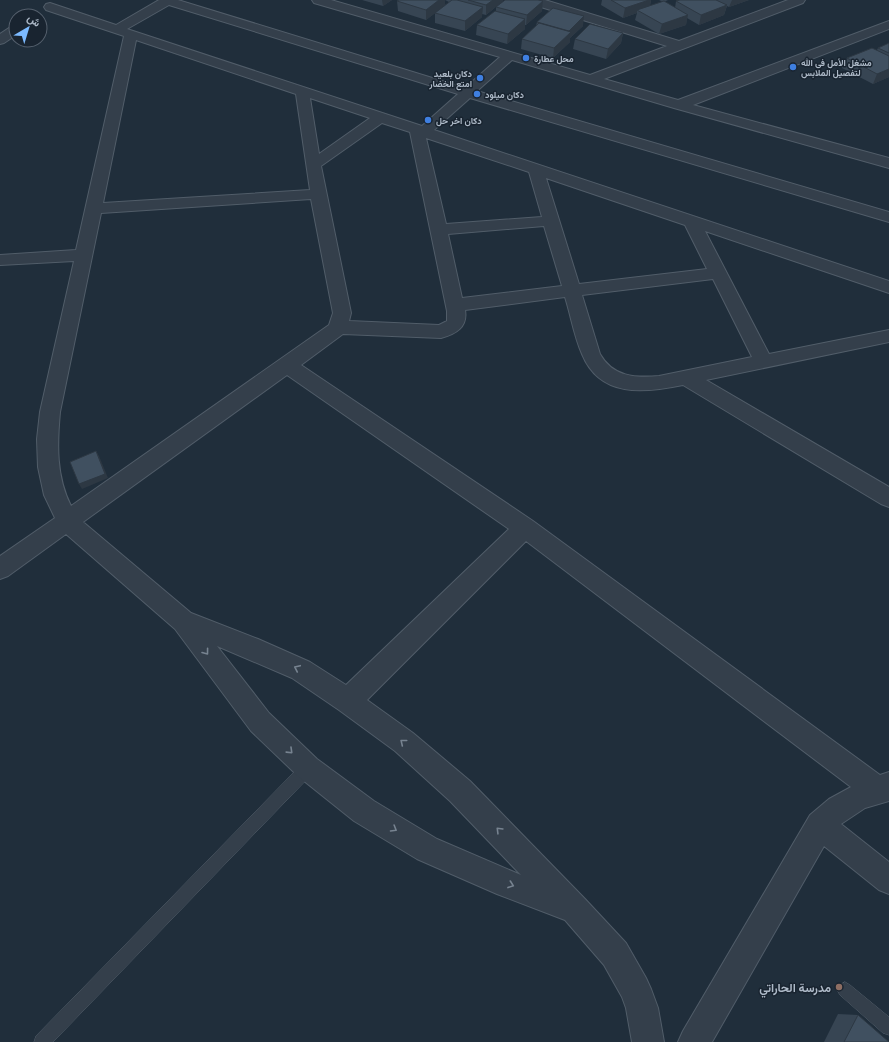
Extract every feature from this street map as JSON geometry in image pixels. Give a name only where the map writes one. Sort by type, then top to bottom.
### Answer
[{"type":"street","points":[[63,0],[47,9],[124,32],[889,287]]},
{"type":"street","points":[[575,909],[497,880],[427,849],[364,811],[308,768],[260,722],[183,621],[68,522],[55,495],[48,467],[47,439],[50,412],[93,209],[124,32],[167,0],[468,93],[889,217]]},
{"type":"street","points":[[318,0],[679,105],[889,163]]},
{"type":"street","points":[[532,0],[679,45]]},
{"type":"street","points":[[591,79],[799,0]]},
{"type":"street","points":[[557,8],[575,2]]},
{"type":"street","points":[[679,105],[889,24]]},
{"type":"street","points":[[420,130],[468,93],[510,55]]},
{"type":"street","points":[[0,569],[68,522],[339,327],[342,313],[318,194],[302,91]]},
{"type":"street","points":[[313,165],[381,117]]},
{"type":"street","points":[[339,327],[441,332],[451,328],[457,322],[456,305],[439,230],[420,130]]},
{"type":"street","points":[[534,168],[591,354],[600,369],[617,379],[638,385],[686,378],[885,339]]},
{"type":"street","points":[[93,209],[318,194]]},
{"type":"street","points":[[691,220],[764,362]]},
{"type":"street","points":[[439,230],[550,221]]},
{"type":"street","points":[[0,260],[84,255]]},
{"type":"street","points":[[456,305],[718,273]]},
{"type":"street","points":[[287,365],[525,528],[884,787]]},
{"type":"street","points":[[686,378],[889,498]]},
{"type":"street","points":[[348,701],[525,528]]},
{"type":"street","points":[[183,621],[249,647],[301,670],[348,701],[404,742],[460,791],[575,909],[615,954],[635,989],[642,1008],[648,1042]]},
{"type":"street","points":[[694,1042],[820,825],[832,813],[846,803],[884,787]]},
{"type":"street","points":[[820,825],[889,880]]},
{"type":"lane","points":[[42,1042],[308,768]]},
{"type":"lane","points":[[846,990],[889,1027]]},
{"type":"building","points":[[439,0],[426,10],[397,1]]},
{"type":"building","points":[[452,0],[483,7],[465,21],[435,13]]},
{"type":"building","points":[[468,0],[493,0],[486,5]]},
{"type":"building","points":[[505,0],[543,1],[527,15],[496,7]]},
{"type":"building","points":[[611,0],[649,0],[625,8]]},
{"type":"building","points":[[716,0],[727,5],[701,15],[676,1]]},
{"type":"building","points":[[664,1],[688,15],[662,24],[637,10]]},
{"type":"building","points":[[553,8],[584,16],[569,31],[537,22]]},
{"type":"building","points":[[495,11],[525,19],[508,34],[477,25]]},
{"type":"building","points":[[539,23],[571,32],[554,48],[522,39]]},
{"type":"building","points":[[590,24],[623,33],[608,49],[575,39]]},
{"type":"building","points":[[889,43],[889,53],[878,48]]},
{"type":"building","points":[[872,48],[889,56],[889,69],[877,74],[847,58]]},
{"type":"building","points":[[96,451],[105,474],[79,484],[70,462]]},
{"type":"building","points":[[858,1015],[889,1042],[844,1042]]},
{"type":"place","name":"محل عطارة","points":[[526,58]]},
{"type":"place","name":"مشغل الأمل في الله لتفصيل الملابس","points":[[793,67]]},
{"type":"place","name":"دكان بلعيد امتع الخضار","points":[[480,78]]},
{"type":"place","name":"دكان ميلود","points":[[477,94]]},
{"type":"place","name":"دكان اخر حل","points":[[428,120]]},
{"type":"place","name":"مدرسة الحاراتي","points":[[839,987]]}]
